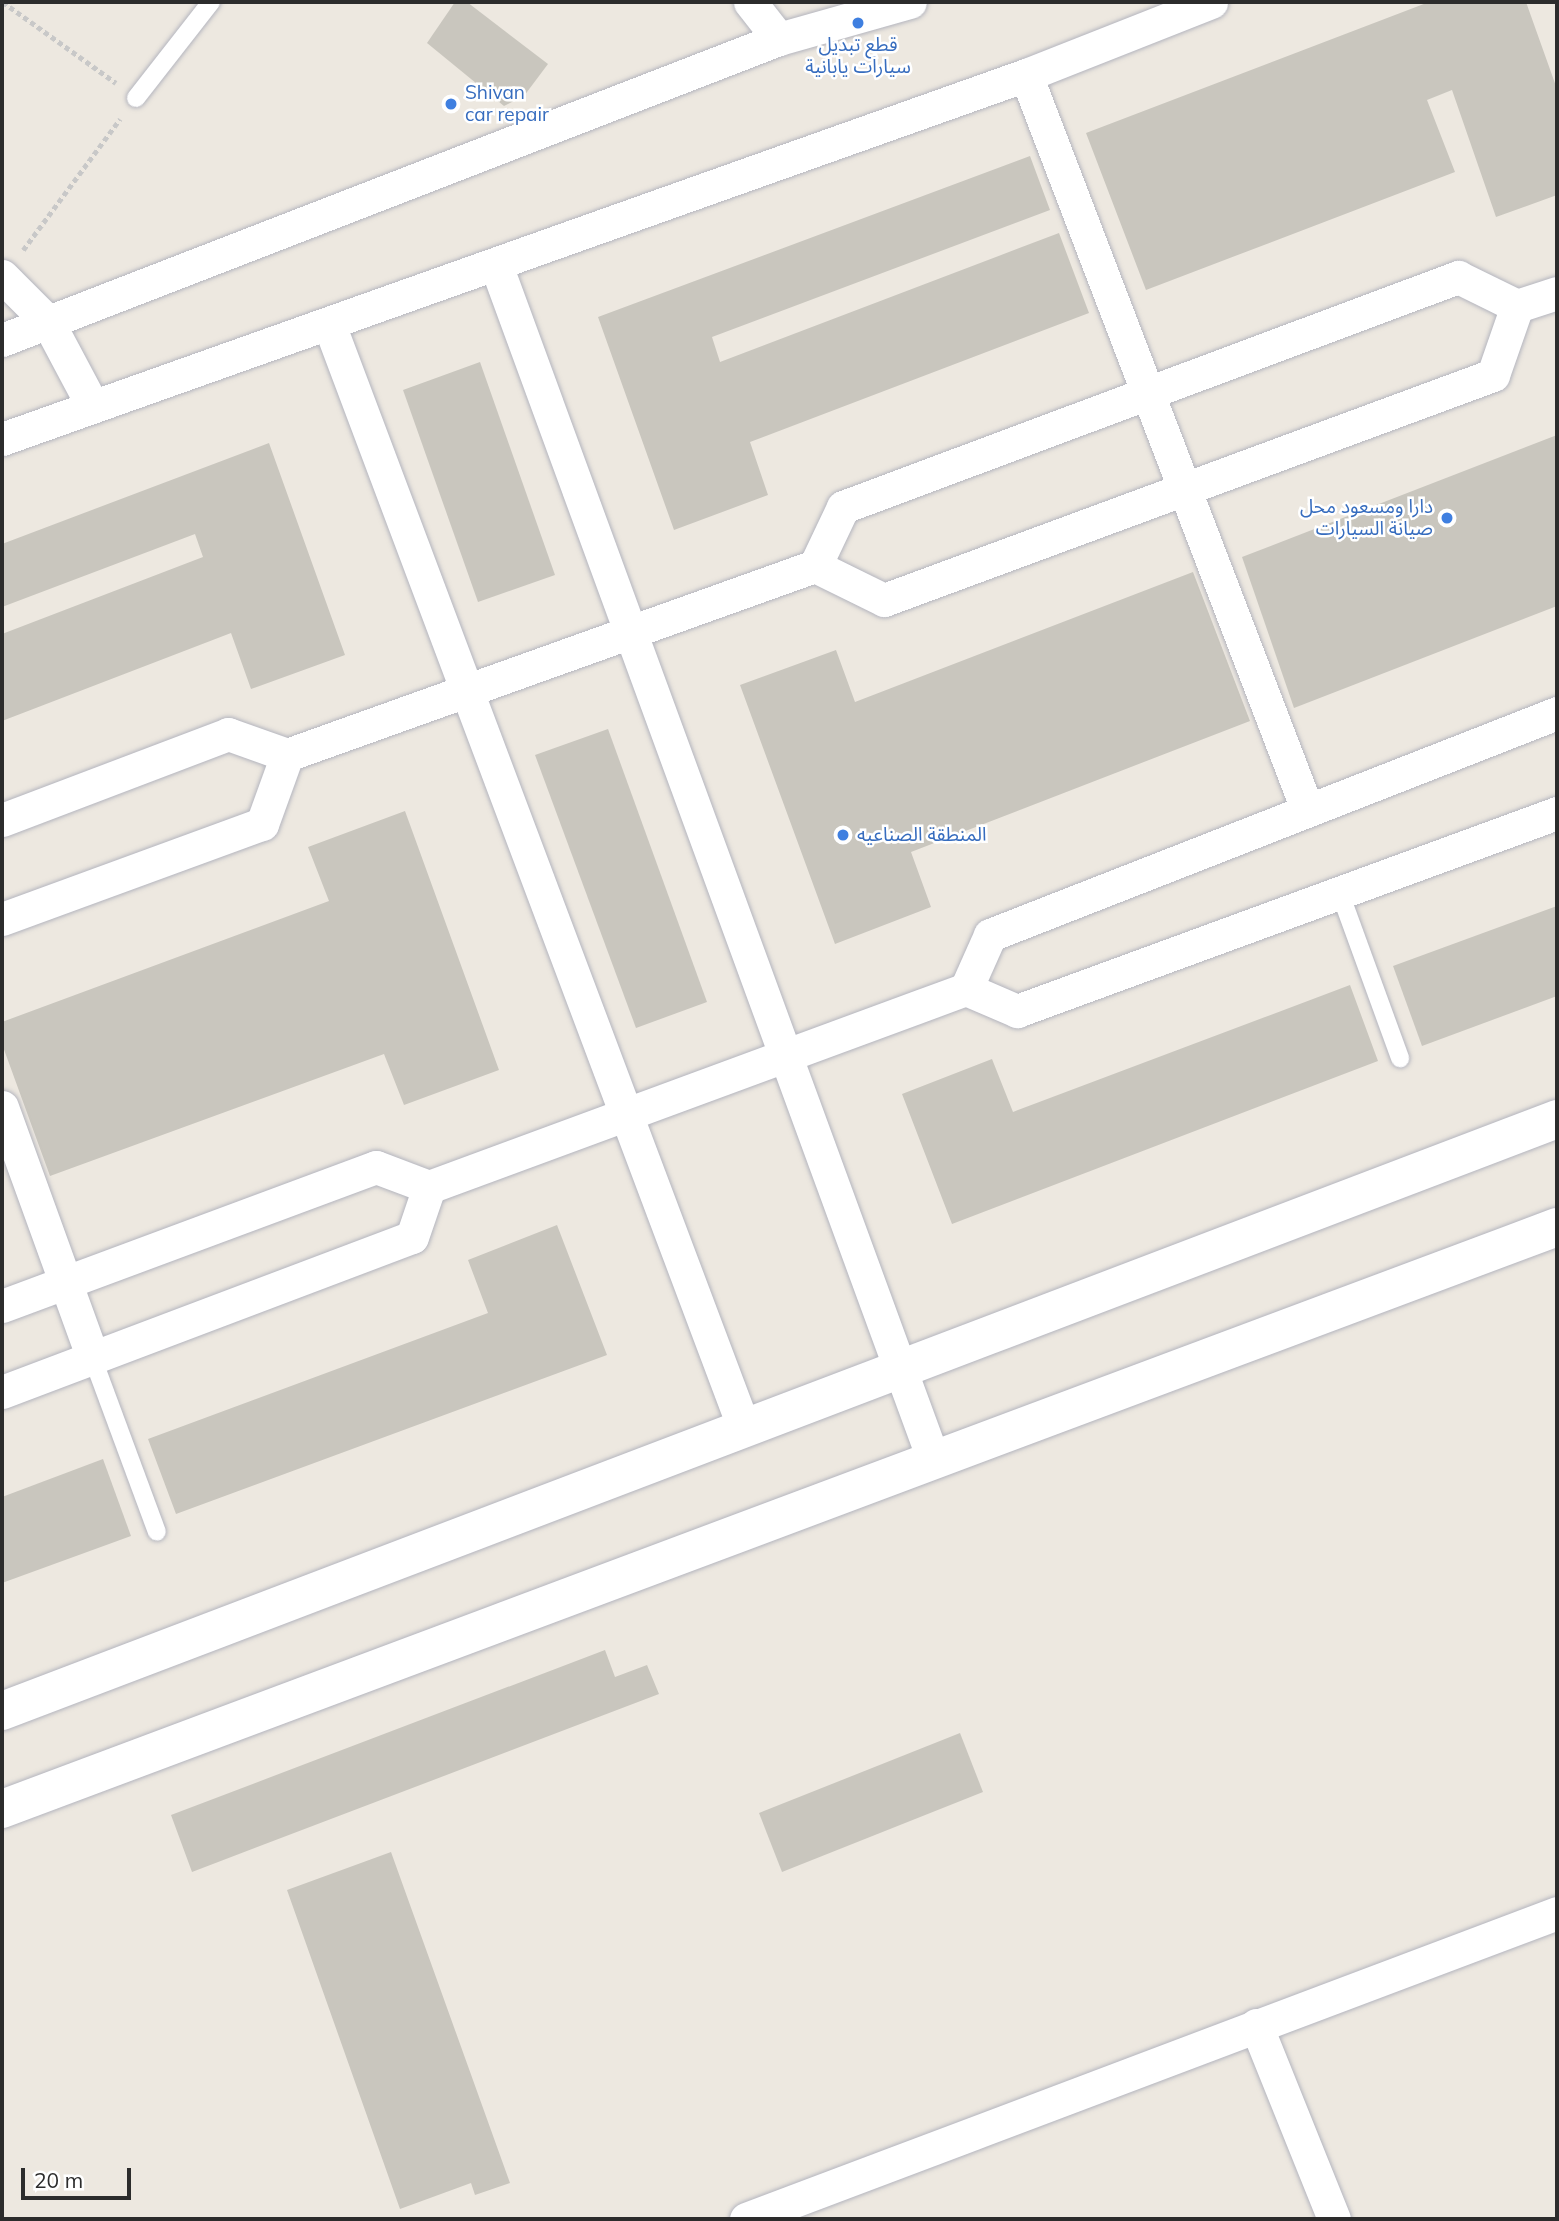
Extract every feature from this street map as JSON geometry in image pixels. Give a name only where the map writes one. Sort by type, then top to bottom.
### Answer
[{"type":"main road","points":[[2,1712],[1557,1119]]},
{"type":"main road","points":[[2,1809],[1557,1227]]},
{"type":"street","points":[[750,2],[779,39]]},
{"type":"street","points":[[2,340],[779,39],[910,2]]},
{"type":"street","points":[[2,439],[91,403],[329,324],[1026,75],[1211,2]]},
{"type":"street","points":[[1026,75],[1307,809]]},
{"type":"street","points":[[496,265],[934,1461]]},
{"type":"street","points":[[2,277],[47,322],[91,403]]},
{"type":"street","points":[[2,820],[228,734],[287,755],[815,566],[843,507],[1458,277],[1517,306],[1557,293]]},
{"type":"street","points":[[815,566],[884,600],[1493,375],[1517,306]]},
{"type":"street","points":[[329,324],[744,1428]]},
{"type":"street","points":[[966,989],[990,934],[1557,713]]},
{"type":"street","points":[[2,919],[262,824],[287,755]]},
{"type":"street","points":[[2,1306],[376,1167],[429,1186],[966,989],[1017,1011],[1557,813]]},
{"type":"street","points":[[2,1107],[93,1359]]},
{"type":"street","points":[[2,1392],[412,1237],[429,1186]]},
{"type":"street","points":[[746,2219],[1557,1913]]},
{"type":"street","points":[[1256,2025],[1334,2219]]},
{"type":"lane","points":[[136,98],[211,2]]},
{"type":"lane","points":[[1340,893],[1400,1058]]},
{"type":"lane","points":[[93,1359],[157,1532]]},
{"type":"path","points":[[2,277],[136,98],[3,2]]},
{"type":"building","points":[[455,2],[467,2],[548,64],[524,96],[504,106],[427,43]]},
{"type":"building","points":[[1429,2],[1526,2],[1557,89],[1557,195],[1496,217],[1452,90],[1427,100],[1455,172],[1146,290],[1086,133]]},
{"type":"building","points":[[1030,156],[1050,210],[712,337],[720,362],[1059,233],[1089,313],[750,442],[768,495],[674,530],[598,317]]},
{"type":"building","points":[[480,362],[555,575],[478,602],[403,390]]},
{"type":"building","points":[[1557,435],[1557,606],[1294,708],[1242,557]]},
{"type":"building","points":[[269,443],[345,655],[251,689],[231,633],[2,721],[2,634],[203,557],[195,534],[2,607],[2,544]]},
{"type":"building","points":[[1193,572],[1250,721],[911,852],[931,907],[835,944],[740,685],[836,650],[855,702]]},
{"type":"building","points":[[608,729],[707,1002],[636,1028],[535,755]]},
{"type":"building","points":[[405,811],[499,1070],[404,1105],[384,1054],[50,1176],[2,1044],[2,1022],[329,901],[308,847]]},
{"type":"building","points":[[1557,906],[1557,996],[1422,1046],[1393,966]]},
{"type":"building","points":[[1350,985],[1378,1061],[952,1224],[902,1094],[992,1059],[1013,1112]]},
{"type":"building","points":[[557,1225],[607,1355],[176,1514],[148,1439],[488,1313],[468,1260]]},
{"type":"building","points":[[103,1459],[131,1536],[2,1583],[2,1497]]},
{"type":"building","points":[[605,1650],[615,1677],[647,1665],[659,1694],[192,1872],[171,1815]]},
{"type":"building","points":[[960,1733],[983,1792],[782,1872],[759,1813]]},
{"type":"building","points":[[391,1852],[510,2183],[475,2195],[471,2183],[400,2209],[287,1890]]},
{"type":"place","name":"قطع تبديل سيارات يابانية","points":[[858,23]]},
{"type":"place","name":"Shivan car repair","points":[[451,104]]},
{"type":"place","name":"دارا ومسعود محل صيانة السيارات","points":[[1447,518]]},
{"type":"place","name":"المنطقة الصناعيه","points":[[843,835]]}]
